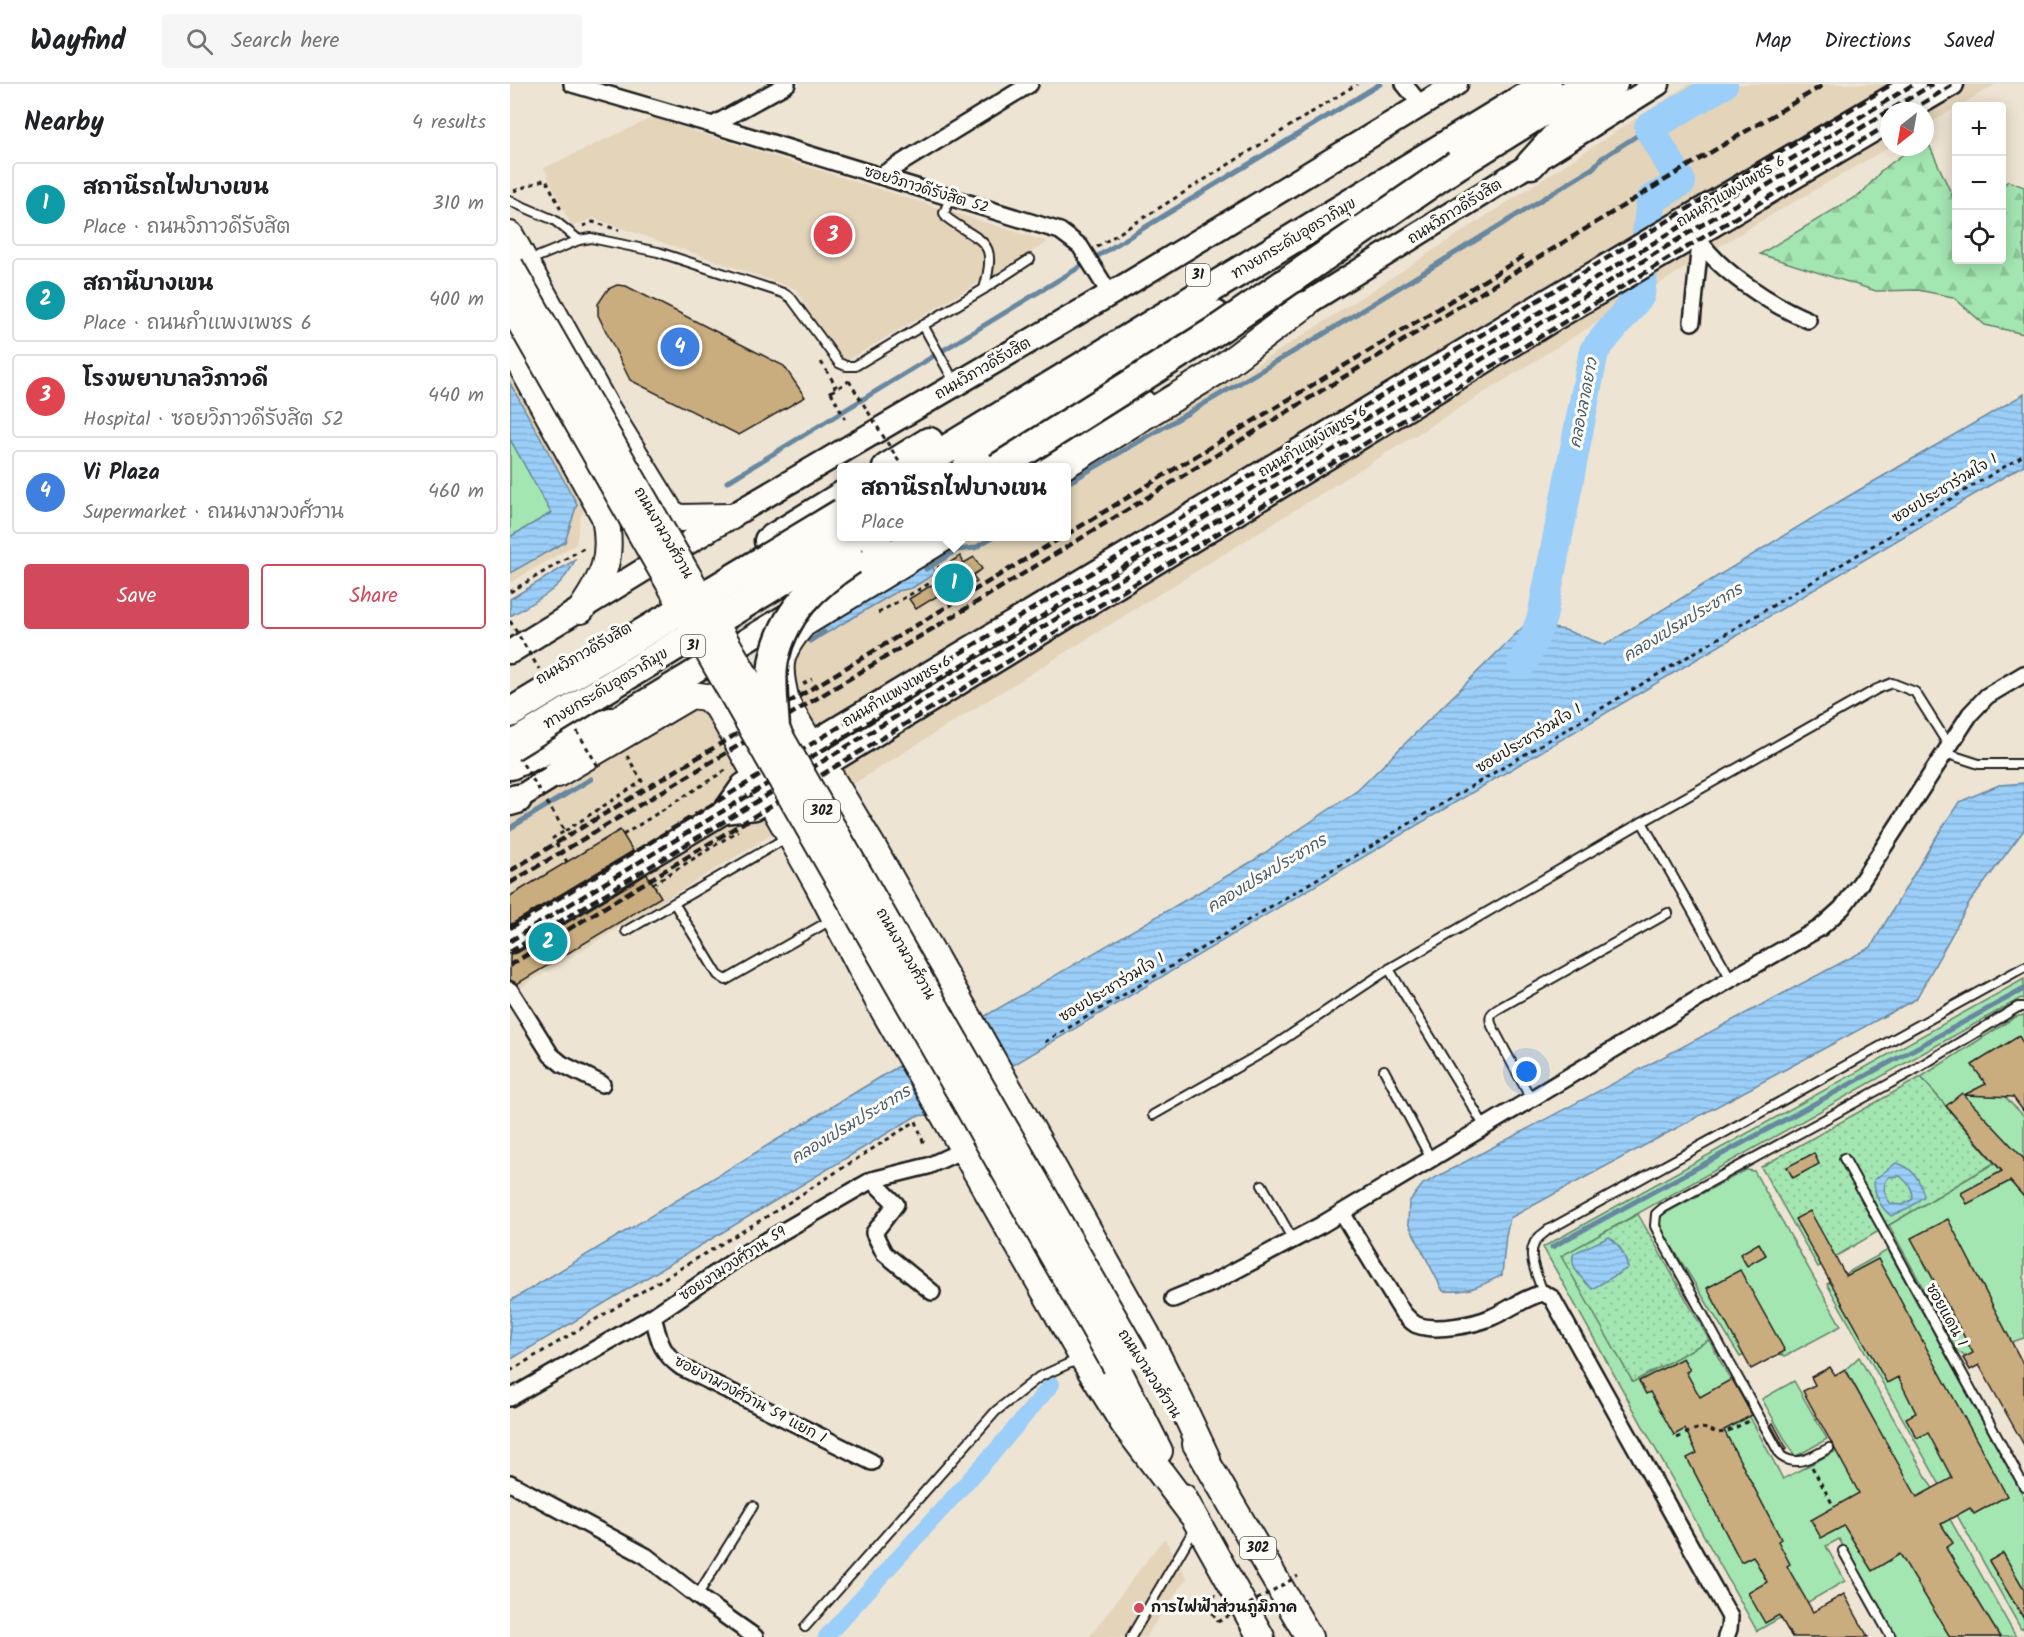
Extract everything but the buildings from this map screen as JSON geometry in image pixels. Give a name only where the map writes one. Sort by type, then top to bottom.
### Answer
[{"type":"highway","name":"31","points":[[895,463],[1510,84]]},
{"type":"highway","name":"ทางยกระดับอุตราภิมุข","points":[[924,463],[1546,84]]},
{"type":"highway","name":"ทางยกระดับอุตราภิมุข","points":[[975,463],[1457,165],[1597,88]]},
{"type":"highway","points":[[1531,164],[1597,88]]},
{"type":"highway","name":"ถนนวิภาวดีรังสิต","points":[[1180,353],[1597,88]]},
{"type":"highway","points":[[1004,463],[1221,328],[1457,165]]},
{"type":"highway","name":"ถนนวิภาวดีรังสิต","points":[[510,697],[643,619],[837,499]]},
{"type":"highway","name":"ทางยกระดับอุตราภิมุข","points":[[510,712],[837,516]]},
{"type":"highway","name":"ทางยกระดับอุตราภิมุข","points":[[513,759],[849,541]]},
{"type":"highway","name":"31","points":[[513,759],[669,660],[871,541]]},
{"type":"highway","points":[[775,728],[773,661],[782,634],[802,600],[825,577],[883,541]]},
{"type":"highway","points":[[513,759],[611,722]]},
{"type":"main road","points":[[510,235],[518,264],[670,512],[680,518],[730,518]]},
{"type":"main road","name":"ถนนงามวงศ์วาน","points":[[518,264],[1125,1361],[1194,1518],[1260,1637]]},
{"type":"main road","name":"ถนนงามวงศ์วาน","points":[[510,304],[1125,1361],[1206,1459],[1309,1637]]},
{"type":"main road","points":[[1068,463],[1216,372],[1305,305]]},
{"type":"main road","points":[[510,345],[605,517],[608,532],[608,558],[600,581],[581,610]]},
{"type":"main road","points":[[605,517],[620,523],[629,523],[643,513],[648,494],[646,475]]},
{"type":"main road","points":[[946,541],[803,624],[788,641],[781,660],[781,682],[788,705],[875,851],[1027,1118],[1164,1367],[1206,1459]]},
{"type":"main road","points":[[553,786],[691,695],[706,697],[719,709],[817,883],[878,999],[1083,1358],[1124,1424],[1194,1518]]},
{"type":"main road","points":[[817,883],[808,855],[809,848],[812,843],[843,825],[854,828],[875,851]]},
{"type":"street","name":"ซอยวิภาวดีรังสิต 52","points":[[572,84],[1060,231],[1080,246],[1110,294]]},
{"type":"street","points":[[713,125],[786,84]]},
{"type":"street","points":[[880,176],[1030,84]]},
{"type":"street","points":[[1404,84],[1421,105]]},
{"type":"street","name":"ถนนวิภาวดีรังสิต","points":[[510,652],[730,518],[1110,294],[1456,84]]},
{"type":"street","name":"ถนนวิภาวดีรังสิต","points":[[1042,463],[1305,305],[1658,84]]},
{"type":"street","name":"ถนนกำแพงเพชร 6","points":[[510,941],[724,812],[755,807],[770,799],[1660,245],[1914,84]]},
{"type":"street","points":[[1921,102],[1952,84]]},
{"type":"street","name":"ถนนกำแพงเพชร 6","points":[[1660,245],[1698,239],[1880,127]]},
{"type":"street","points":[[1698,239],[1731,273],[1765,299],[1783,310],[1808,320]]},
{"type":"street","points":[[1692,322],[1698,239]]},
{"type":"street","name":"ถนนกำแพงเพชร 6","points":[[724,812],[743,785],[811,743],[1617,271]]},
{"type":"street","name":"31","points":[[519,801],[553,786],[611,722],[912,541]]},
{"type":"street","points":[[1173,1299],[1212,1282],[1342,1213],[1820,928],[1842,908],[1970,714],[1987,696],[2024,674]]},
{"type":"street","points":[[510,990],[551,1055],[562,1064],[602,1084]]},
{"type":"street","name":"ซอยงามวงศ์วาน 59","points":[[510,1398],[653,1316],[747,1252],[872,1180],[928,1166],[965,1149]]},
{"type":"street","points":[[872,1180],[896,1204],[874,1233],[884,1253],[932,1292]]},
{"type":"street","points":[[1342,1213],[1403,1313],[1415,1325],[1430,1328],[1460,1325],[1490,1318],[1535,1295],[1544,1293],[1552,1298],[1730,1617],[1726,1637]]},
{"type":"street","name":"ซอยงามวงศ์วาน 59 แยก 1","points":[[653,1316],[660,1345],[669,1359],[872,1462]]},
{"type":"street","points":[[510,1483],[646,1556],[755,1637]]},
{"type":"lane","points":[[950,198],[945,213],[946,217],[979,238],[990,253],[989,272],[984,289]]},
{"type":"lane","points":[[510,201],[554,220],[579,240]]},
{"type":"lane","points":[[518,264],[579,240],[591,238],[658,252],[783,293],[791,298],[839,363],[855,366],[1030,259]]},
{"type":"lane","points":[[923,324],[956,385]]},
{"type":"lane","points":[[1153,1115],[1269,1049],[1389,969],[1877,689],[1892,683],[1915,692],[1947,749],[1978,764],[2024,765]]},
{"type":"lane","points":[[1642,822],[1731,979]]},
{"type":"lane","points":[[626,931],[790,836]]},
{"type":"lane","points":[[674,903],[718,975],[726,980],[834,918]]},
{"type":"lane","points":[[1532,1100],[1492,1026],[1490,1015],[1668,913]]},
{"type":"lane","points":[[1544,1293],[1532,1257],[1532,1248],[1548,1230],[2024,967]]},
{"type":"lane","points":[[1389,969],[1485,1127]]},
{"type":"lane","points":[[1829,1448],[1808,1459],[1794,1463],[1781,1456],[1662,1240],[1655,1226],[1656,1214],[1663,1208],[1909,1073],[2018,1007],[2024,1008]]},
{"type":"lane","points":[[1384,1070],[1431,1159]]},
{"type":"lane","name":"ซอยแดน 1","points":[[1844,1158],[2024,1486]]},
{"type":"lane","points":[[1262,1185],[1293,1240]]},
{"type":"lane","points":[[805,1627],[996,1411],[1039,1377],[1083,1358]]},
{"type":"lane","points":[[697,1596],[753,1506]]},
{"type":"lane","points":[[1131,1637],[1194,1518]]},
{"type":"lane","points":[[1843,1551],[1891,1637]]},
{"type":"path","points":[[1085,254],[1357,84]]},
{"type":"path","points":[[510,192],[546,179],[561,210]]},
{"type":"path","points":[[578,228],[593,222],[627,233]]},
{"type":"path","points":[[818,356],[836,386],[830,390],[831,392]]},
{"type":"path","points":[[831,392],[849,381],[900,463]]},
{"type":"path","points":[[831,392],[845,419]]},
{"type":"path","name":"ซอยประชาร่วมใจ 1","points":[[1045,1042],[2024,455]]},
{"type":"path","points":[[510,592],[592,543]]},
{"type":"path","points":[[934,560],[955,592]]},
{"type":"path","points":[[878,613],[944,575]]},
{"type":"path","points":[[567,862],[553,838],[642,781],[626,754],[618,761]]},
{"type":"path","points":[[513,759],[565,831]]},
{"type":"path","points":[[519,801],[553,786]]},
{"type":"path","points":[[623,835],[694,789]]},
{"type":"path","points":[[653,884],[727,837]]},
{"type":"path","points":[[510,1371],[766,1218],[916,1121],[924,1144]]},
{"type":"path","points":[[1677,1438],[1701,1428],[1709,1428],[1716,1433],[1726,1432],[1759,1416]]},
{"type":"path","points":[[1808,1459],[1833,1505]]},
{"type":"path","points":[[1205,1600],[1218,1622],[1299,1576]]},
{"type":"shaded area","points":[[1689,84],[1996,84],[1966,102],[1952,102],[1952,110],[1934,121],[1934,102],[1880,102],[1880,152],[1754,225],[758,843],[510,994],[510,817],[966,541],[1071,541],[1071,478],[1288,345]]},
{"type":"shaded area","points":[[652,118],[1048,242],[841,364],[796,289],[593,218],[572,227],[544,168]]},
{"type":"shaded area","points":[[510,371],[586,507],[580,518],[576,544],[510,583]]},
{"type":"shaded area","name":"การไฟฟ้าส่วนภูมิภาค","points":[[1164,1538],[1187,1578],[1145,1637],[1089,1637]]},
{"type":"green space","points":[[1901,156],[1934,156],[1952,195],[1952,264],[2006,264],[2006,183],[2008,181],[2024,187],[2024,334],[1985,325],[1953,297],[1918,290],[1876,291],[1760,254],[1862,193],[1882,170]]},
{"type":"green space","points":[[510,439],[552,513],[510,537]]},
{"type":"green space","points":[[2024,979],[2024,999],[2021,998],[1562,1256],[1633,1382],[1709,1340],[1783,1479],[1836,1451],[1902,1473],[1846,1369],[1859,1357],[2016,1637],[1897,1637],[1839,1539],[1826,1546],[1845,1581],[1757,1631],[1543,1247]]},
{"type":"green space","points":[[2024,1015],[2024,1060],[1989,1081],[2024,1116],[2024,1159],[1946,1106],[1921,1077],[2015,1017]]},
{"type":"green space","points":[[1921,1077],[1994,1163],[1818,1267],[1761,1167]]},
{"type":"green space","points":[[1994,1163],[2024,1197],[2024,1338],[1966,1357],[1957,1351],[1889,1225]]},
{"type":"green space","points":[[1746,1170],[1754,1171],[1841,1326],[1785,1356],[1762,1347],[1740,1357],[1663,1232],[1659,1221],[1662,1215]]},
{"type":"green space","points":[[1638,1214],[1709,1340],[1633,1382],[1561,1256]]},
{"type":"green space","points":[[1888,1250],[2024,1497],[2024,1628],[2021,1629],[1827,1284]]},
{"type":"green space","points":[[1794,1381],[1827,1439],[1795,1457],[1762,1399]]},
{"type":"water","points":[[510,383],[577,504],[565,542],[510,573],[510,537],[551,513],[510,439]]},
{"type":"water","name":"คลองเปรมประชากร","points":[[2024,394],[2024,465],[929,1115],[916,1116],[510,1360],[510,1301],[899,1066],[1251,862],[1358,790],[1526,624],[1565,630],[1605,645],[1842,500]]},
{"type":"water","points":[[575,560],[556,587],[510,616],[510,599]]},
{"type":"water","points":[[929,562],[936,573],[912,588],[898,591],[820,637],[817,632]]},
{"type":"water","points":[[2024,783],[2024,830],[1970,902],[1916,999],[1510,1218],[1502,1275],[1474,1288],[1443,1291],[1408,1223],[1409,1202],[1423,1184],[1871,947],[1959,802],[1999,785]]},
{"type":"water","points":[[1896,1163],[1915,1175],[1924,1196],[1908,1209],[1891,1216],[1878,1200],[1874,1180]],"holes":[[[1900,1176],[1908,1183],[1913,1199],[1903,1205],[1891,1204],[1884,1190],[1885,1184],[1889,1177]]]},
{"type":"water","points":[[1609,1237],[1621,1250],[1628,1268],[1592,1289],[1575,1268],[1574,1253]]},
{"type":"waterway","points":[[727,482],[1380,84]]},
{"type":"waterway","name":"คลองลาดยาว","points":[[1522,663],[1542,617],[1594,351],[1640,295],[1651,200],[1681,182],[1649,128],[1723,84]]},
{"type":"waterway","points":[[1071,481],[1322,335],[1593,168],[1602,158],[1649,128]]},
{"type":"waterway","points":[[926,569],[957,550],[975,548],[986,541]]},
{"type":"waterway","points":[[810,641],[824,632]]},
{"type":"waterway","points":[[510,828],[591,779]]},
{"type":"waterway","points":[[1552,1247],[2024,989]]},
{"type":"waterway","points":[[826,1637],[996,1450],[1052,1384]]},
{"type":"railway","points":[[510,883],[972,605],[1825,84]]},
{"type":"railway","points":[[510,928],[1892,84]]},
{"type":"railway","points":[[510,941],[1914,84]]},
{"type":"railway","points":[[510,952],[1933,84]]},
{"type":"railway","points":[[1925,102],[1954,84]]},
{"type":"railway","points":[[510,965],[1880,129]]},
{"type":"railway","points":[[1071,532],[1526,255]]},
{"type":"railway","points":[[510,871],[1056,541]]},
{"type":"place","name":"โรงพยาบาลวิภาวดี","points":[[833,235]]},
{"type":"place","name":"Vi Plaza","points":[[680,347]]},
{"type":"place","name":"สถานีรถไฟบางเขน","points":[[954,583]]},
{"type":"place","name":"สถานีบางเขน","points":[[548,942]]},
{"type":"place","name":"การไฟฟ้าส่วนภูมิภาค","points":[[1139,1608]]}]
